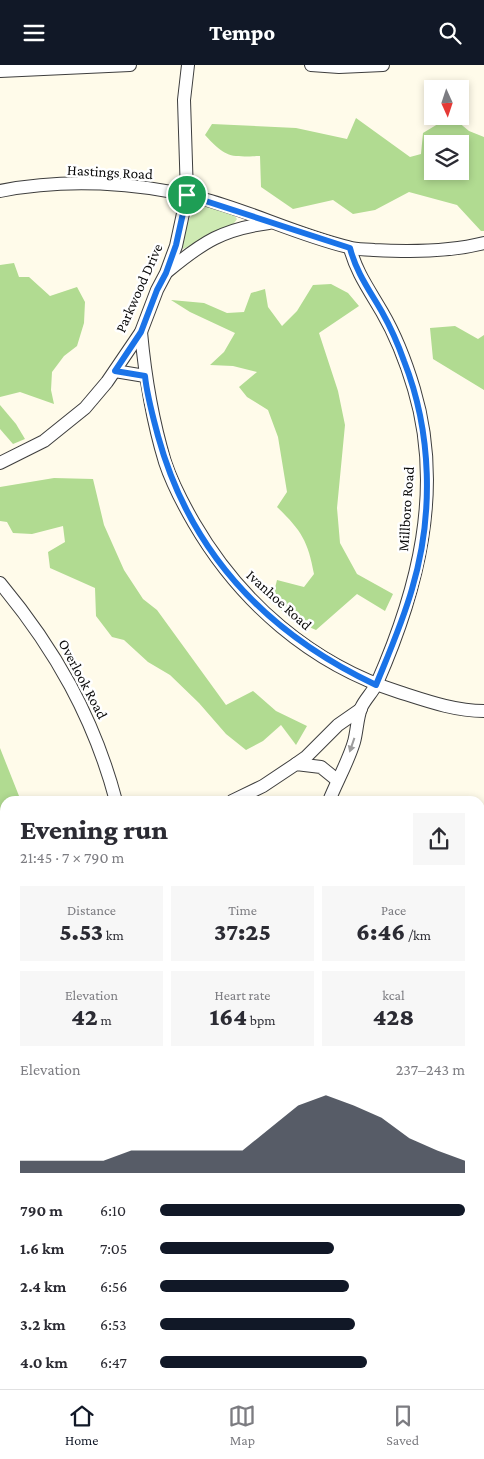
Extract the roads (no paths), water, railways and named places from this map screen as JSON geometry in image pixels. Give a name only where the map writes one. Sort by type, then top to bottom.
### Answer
[{"type":"street","points":[[0,71],[50,66],[130,65]]},
{"type":"street","name":"Parkwood Drive","points":[[0,463],[20,455],[60,430],[90,402],[115,371],[141,332],[176,245],[187,195],[184,100],[188,65]]},
{"type":"street","points":[[311,65],[383,65]]},
{"type":"street","name":"Hastings Road","points":[[0,191],[34,187],[99,185],[149,188],[187,195],[350,248],[422,251],[455,249],[484,243]]},
{"type":"street","name":"Hastings Road","points":[[166,273],[197,247],[224,233],[245,226],[274,223]]},
{"type":"street","name":"Millboro Road","points":[[331,796],[354,743],[361,709],[376,685],[401,622],[416,575],[425,525],[426,459],[417,402],[405,362],[383,313],[357,270],[350,248]]},
{"type":"street","name":"Ivanhoe Road","points":[[141,332],[145,376],[154,421],[171,478],[189,515],[222,566],[246,596],[286,632],[341,668],[376,685],[457,709],[484,711]]},
{"type":"street","points":[[115,371],[145,376]]},
{"type":"street","name":"Overlook Road","points":[[0,583],[42,637],[75,693],[106,765],[115,796]]},
{"type":"street","points":[[242,796],[263,786],[306,757],[338,725],[361,709]]},
{"type":"street","points":[[296,764],[321,767],[337,780]]}]
